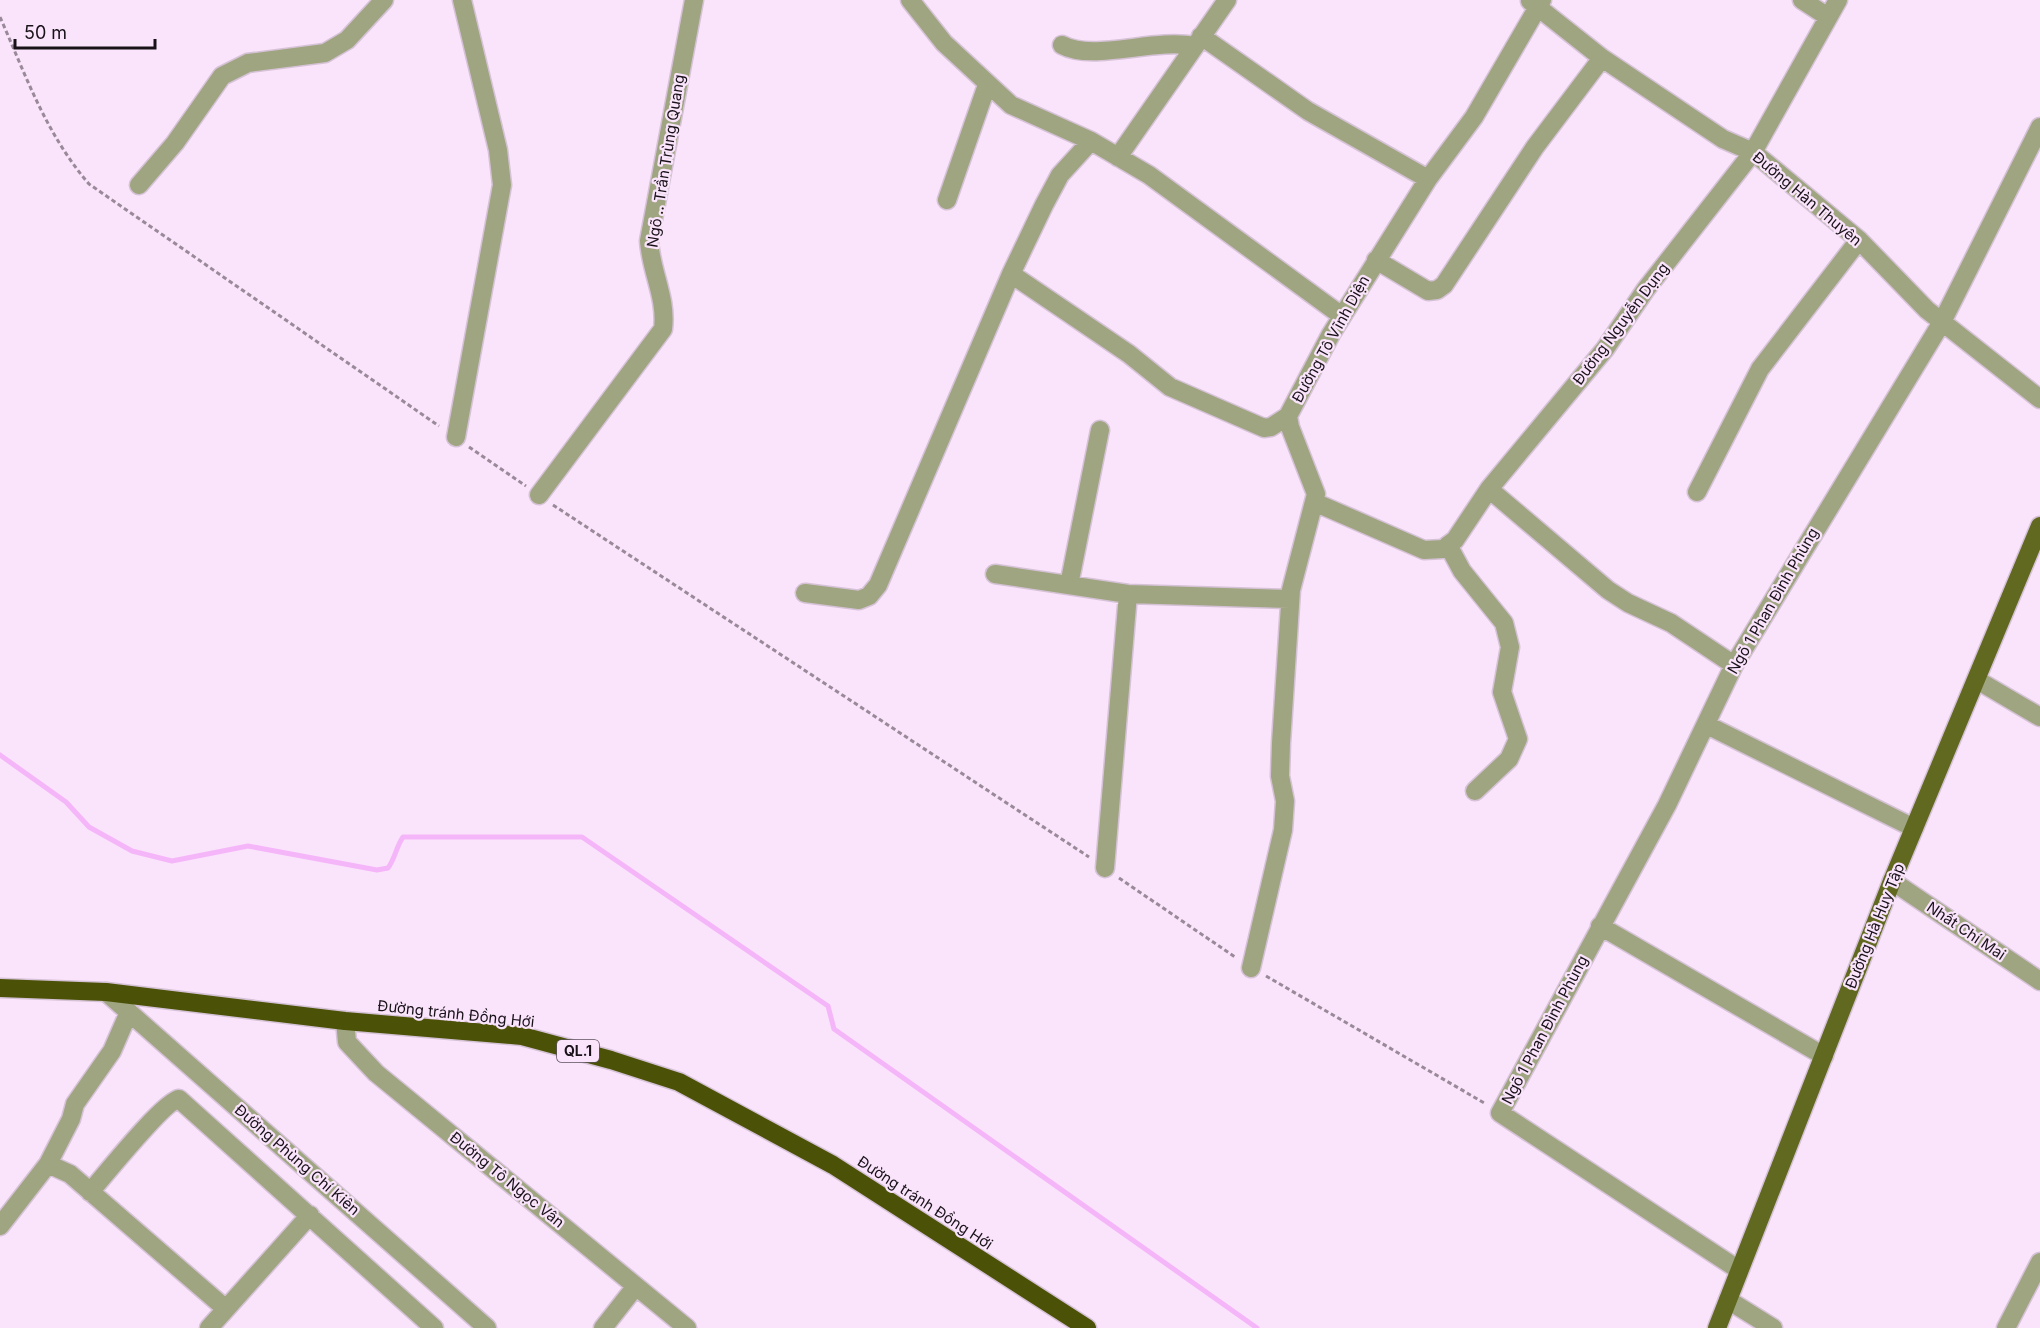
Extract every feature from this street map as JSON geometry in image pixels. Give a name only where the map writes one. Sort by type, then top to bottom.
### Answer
[{"type":"highway","name":"Đường tránh Đồng Hới","points":[[0,988],[106,992],[345,1021],[522,1036],[611,1060],[679,1082],[833,1165],[1087,1328]]},
{"type":"main road","name":"Đường Hà Huy Tập","points":[[1718,1328],[1892,881],[2040,526]]},
{"type":"street","points":[[139,185],[187,127],[222,76],[248,63],[325,53],[347,40],[384,0]]},
{"type":"street","points":[[456,437],[502,185],[498,150],[462,0]]},
{"type":"street","name":"Ngõ .. Trần Trùng Quang","points":[[539,495],[663,329],[665,313],[651,264],[650,241],[694,0]]},
{"type":"street","points":[[910,0],[944,43],[1011,105],[1091,141],[1118,157],[1181,198],[1342,316]]},
{"type":"street","points":[[1118,157],[1227,0]]},
{"type":"street","points":[[1802,0],[1828,17]]},
{"type":"street","name":"Đường Nguyễn Dụng","points":[[1448,545],[1455,540],[1489,489],[1605,349],[1646,289],[1753,152],[1838,0]]},
{"type":"street","name":"Đường Hàn Thuyên","points":[[1536,3],[1602,58],[1723,139],[1753,152],[1859,240],[1942,322],[2040,399]]},
{"type":"street","name":"Đường Tô Vĩnh Diện","points":[[1251,968],[1283,830],[1285,801],[1280,776],[1281,743],[1290,599],[1316,494],[1290,427],[1288,416],[1342,316],[1376,260],[1428,179],[1474,117],[1536,3]]},
{"type":"street","points":[[1062,45],[1081,52],[1198,41],[1308,111],[1428,179]]},
{"type":"street","points":[[1376,260],[1428,291],[1437,290],[1444,285],[1535,147],[1602,58]]},
{"type":"street","points":[[947,200],[987,84]]},
{"type":"street","name":"Ngõ 1 Phan Đình Phùng","points":[[1500,1113],[1707,725],[1734,665],[1942,322],[2040,127]]},
{"type":"street","points":[[805,594],[859,600],[869,596],[878,585],[1011,274],[1060,175],[1091,141]]},
{"type":"street","points":[[1696,492],[1760,369],[1859,240]]},
{"type":"street","points":[[1011,274],[1129,354],[1170,387],[1264,428],[1271,427],[1288,416]]},
{"type":"street","points":[[1069,585],[1100,430]]},
{"type":"street","points":[[1489,489],[1608,590],[1628,603],[1671,623],[1734,665]]},
{"type":"street","points":[[1314,502],[1424,550],[1443,549],[1448,545],[1462,571],[1504,623],[1509,637],[1502,692],[1518,739],[1509,759],[1475,790]]},
{"type":"street","points":[[995,574],[1128,594],[1290,599]]},
{"type":"street","points":[[1105,868],[1128,594]]},
{"type":"street","points":[[1977,680],[2040,717]]},
{"type":"street","points":[[1707,725],[1914,828]]},
{"type":"street","name":"Nhất Chí Mai","points":[[1892,881],[2040,981]]},
{"type":"street","points":[[1600,926],[1824,1056]]},
{"type":"street","name":"Đường Phùng Chí Kiên","points":[[106,992],[488,1328]]},
{"type":"street","points":[[0,1226],[48,1164],[71,1119],[75,1104],[112,1051],[129,1012]]},
{"type":"street","name":"Đường Tô Ngọc Vân","points":[[345,1021],[347,1042],[376,1073],[687,1328]]},
{"type":"street","points":[[90,1192],[156,1117],[174,1100],[179,1100],[434,1328]]},
{"type":"street","points":[[1500,1113],[1739,1270]]},
{"type":"street","points":[[48,1164],[70,1174],[226,1309]]},
{"type":"street","points":[[209,1328],[310,1215]]},
{"type":"street","points":[[2006,1328],[2040,1263]]},
{"type":"street","points":[[603,1328],[636,1286]]},
{"type":"street","points":[[1728,1300],[1773,1328]]},
{"type":"path","points":[[0,17],[51,132],[66,157],[89,184],[539,495],[1105,868],[1251,968],[1500,1113]]},
{"type":"waterway","points":[[0,755],[66,802],[89,827],[132,851],[172,861],[248,846],[377,870],[388,868],[403,837],[582,837],[828,1006],[834,1029],[1257,1328]]}]
